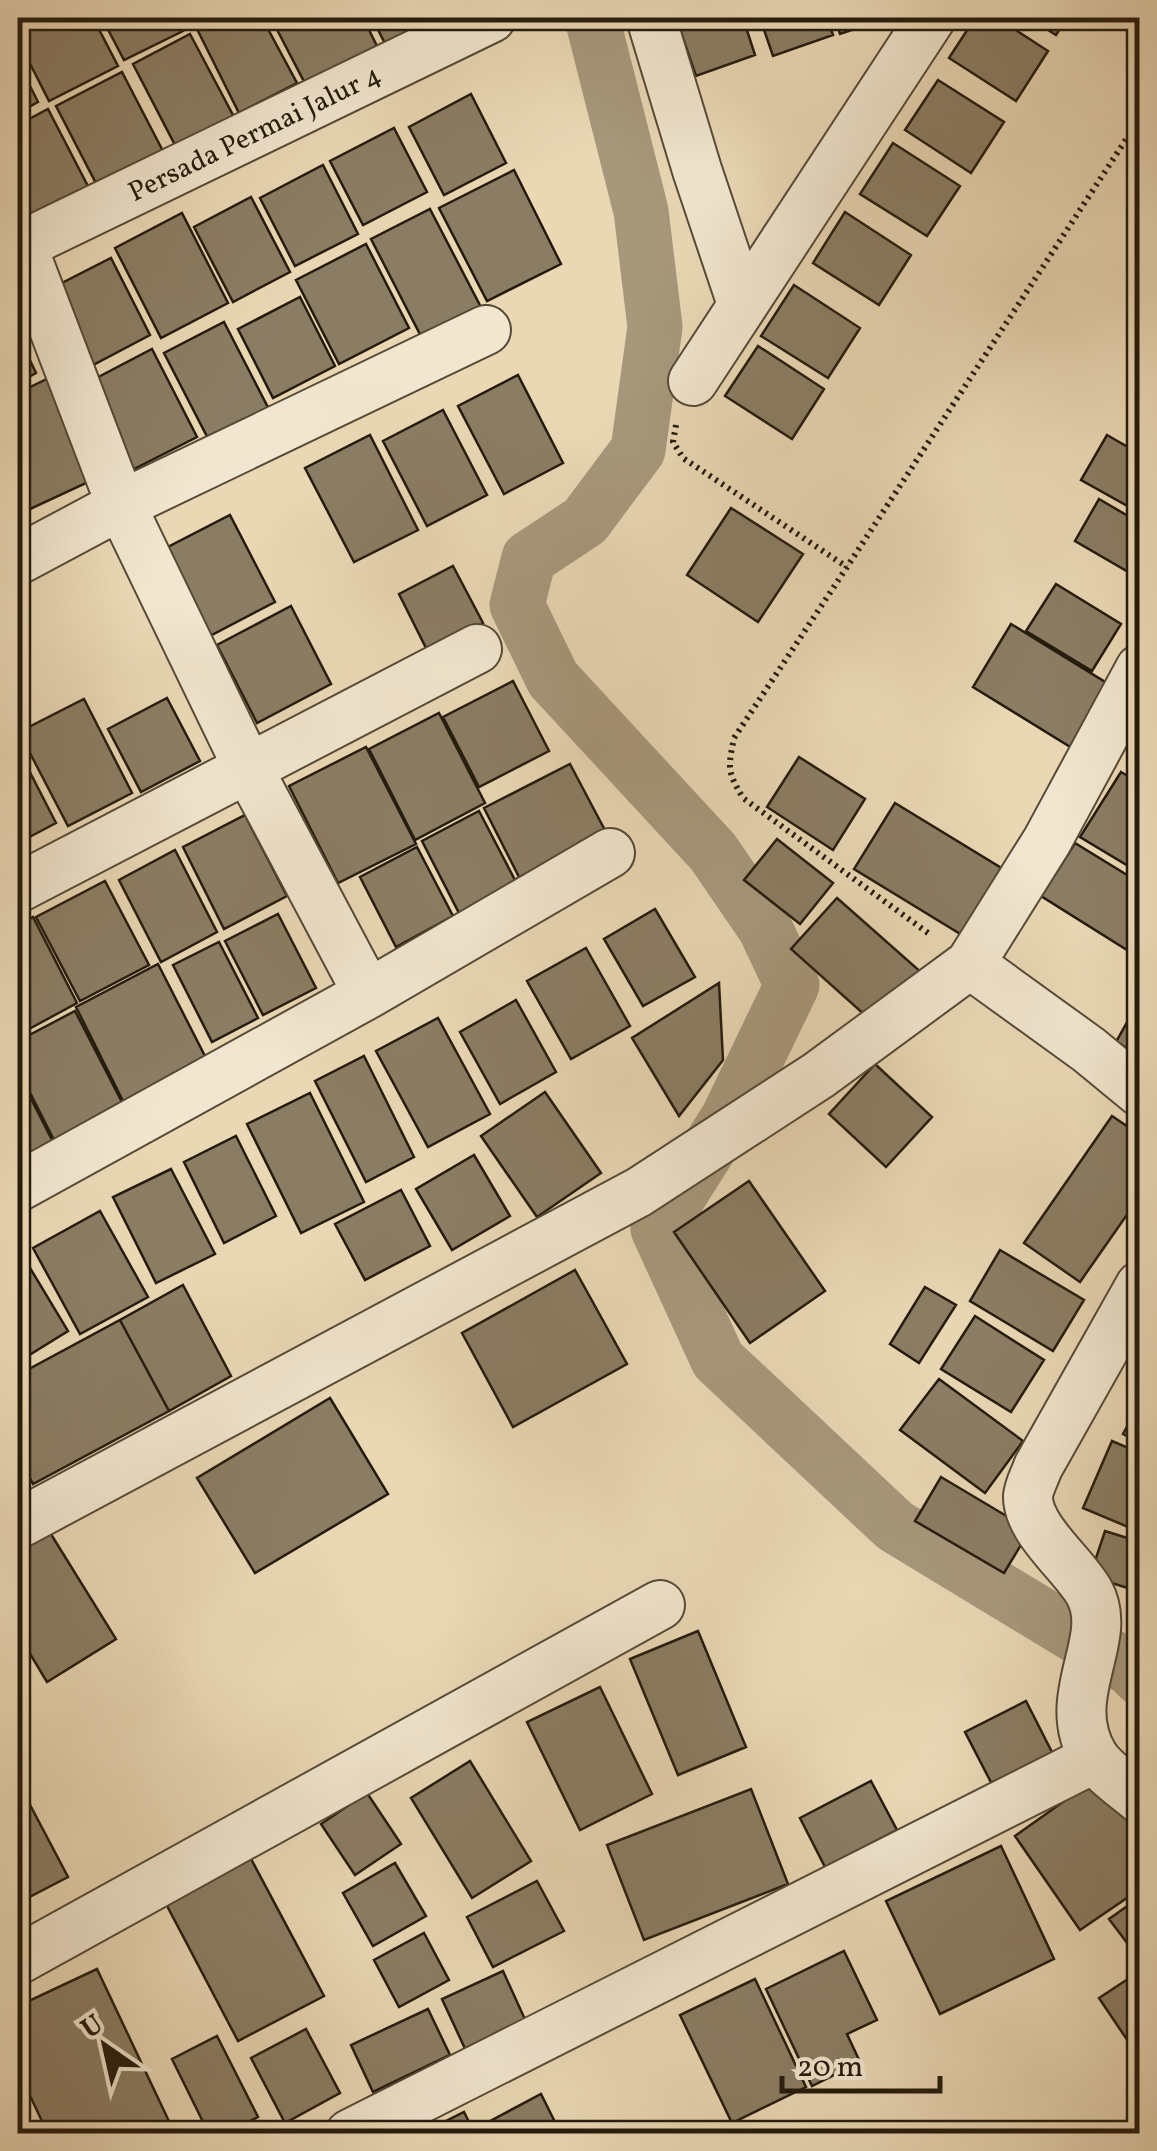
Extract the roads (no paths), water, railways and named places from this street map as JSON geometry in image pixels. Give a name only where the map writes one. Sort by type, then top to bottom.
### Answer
[{"type":"street","name":"Persada Permai Jalur 4","points":[[19,242],[491,18]]},
{"type":"street","points":[[651,18],[742,304]]},
{"type":"street","points":[[693,380],[931,18]]},
{"type":"street","points":[[19,242],[122,505],[249,770],[368,994]]},
{"type":"street","points":[[18,560],[122,505],[486,330]]},
{"type":"street","points":[[18,888],[477,650]]},
{"type":"street","points":[[18,1524],[639,1192],[820,1075],[970,964],[1047,840],[1140,669]]},
{"type":"street","points":[[18,1187],[368,994],[610,853]]},
{"type":"street","points":[[970,964],[1090,1050],[1140,1092]]},
{"type":"street","points":[[1140,1286],[1038,1467],[1028,1493],[1030,1514],[1089,1592],[1096,1608],[1096,1629],[1080,1711],[1095,1758],[1140,1799]]},
{"type":"street","points":[[18,1960],[660,1605]]},
{"type":"street","points":[[350,2134],[1095,1758]]},
{"type":"waterway","points":[[592,18],[641,211],[655,327],[638,450],[585,521],[529,558],[517,605],[553,679],[713,852],[765,928],[792,985],[728,1118],[658,1229],[718,1360],[895,1526],[1140,1678]]}]
